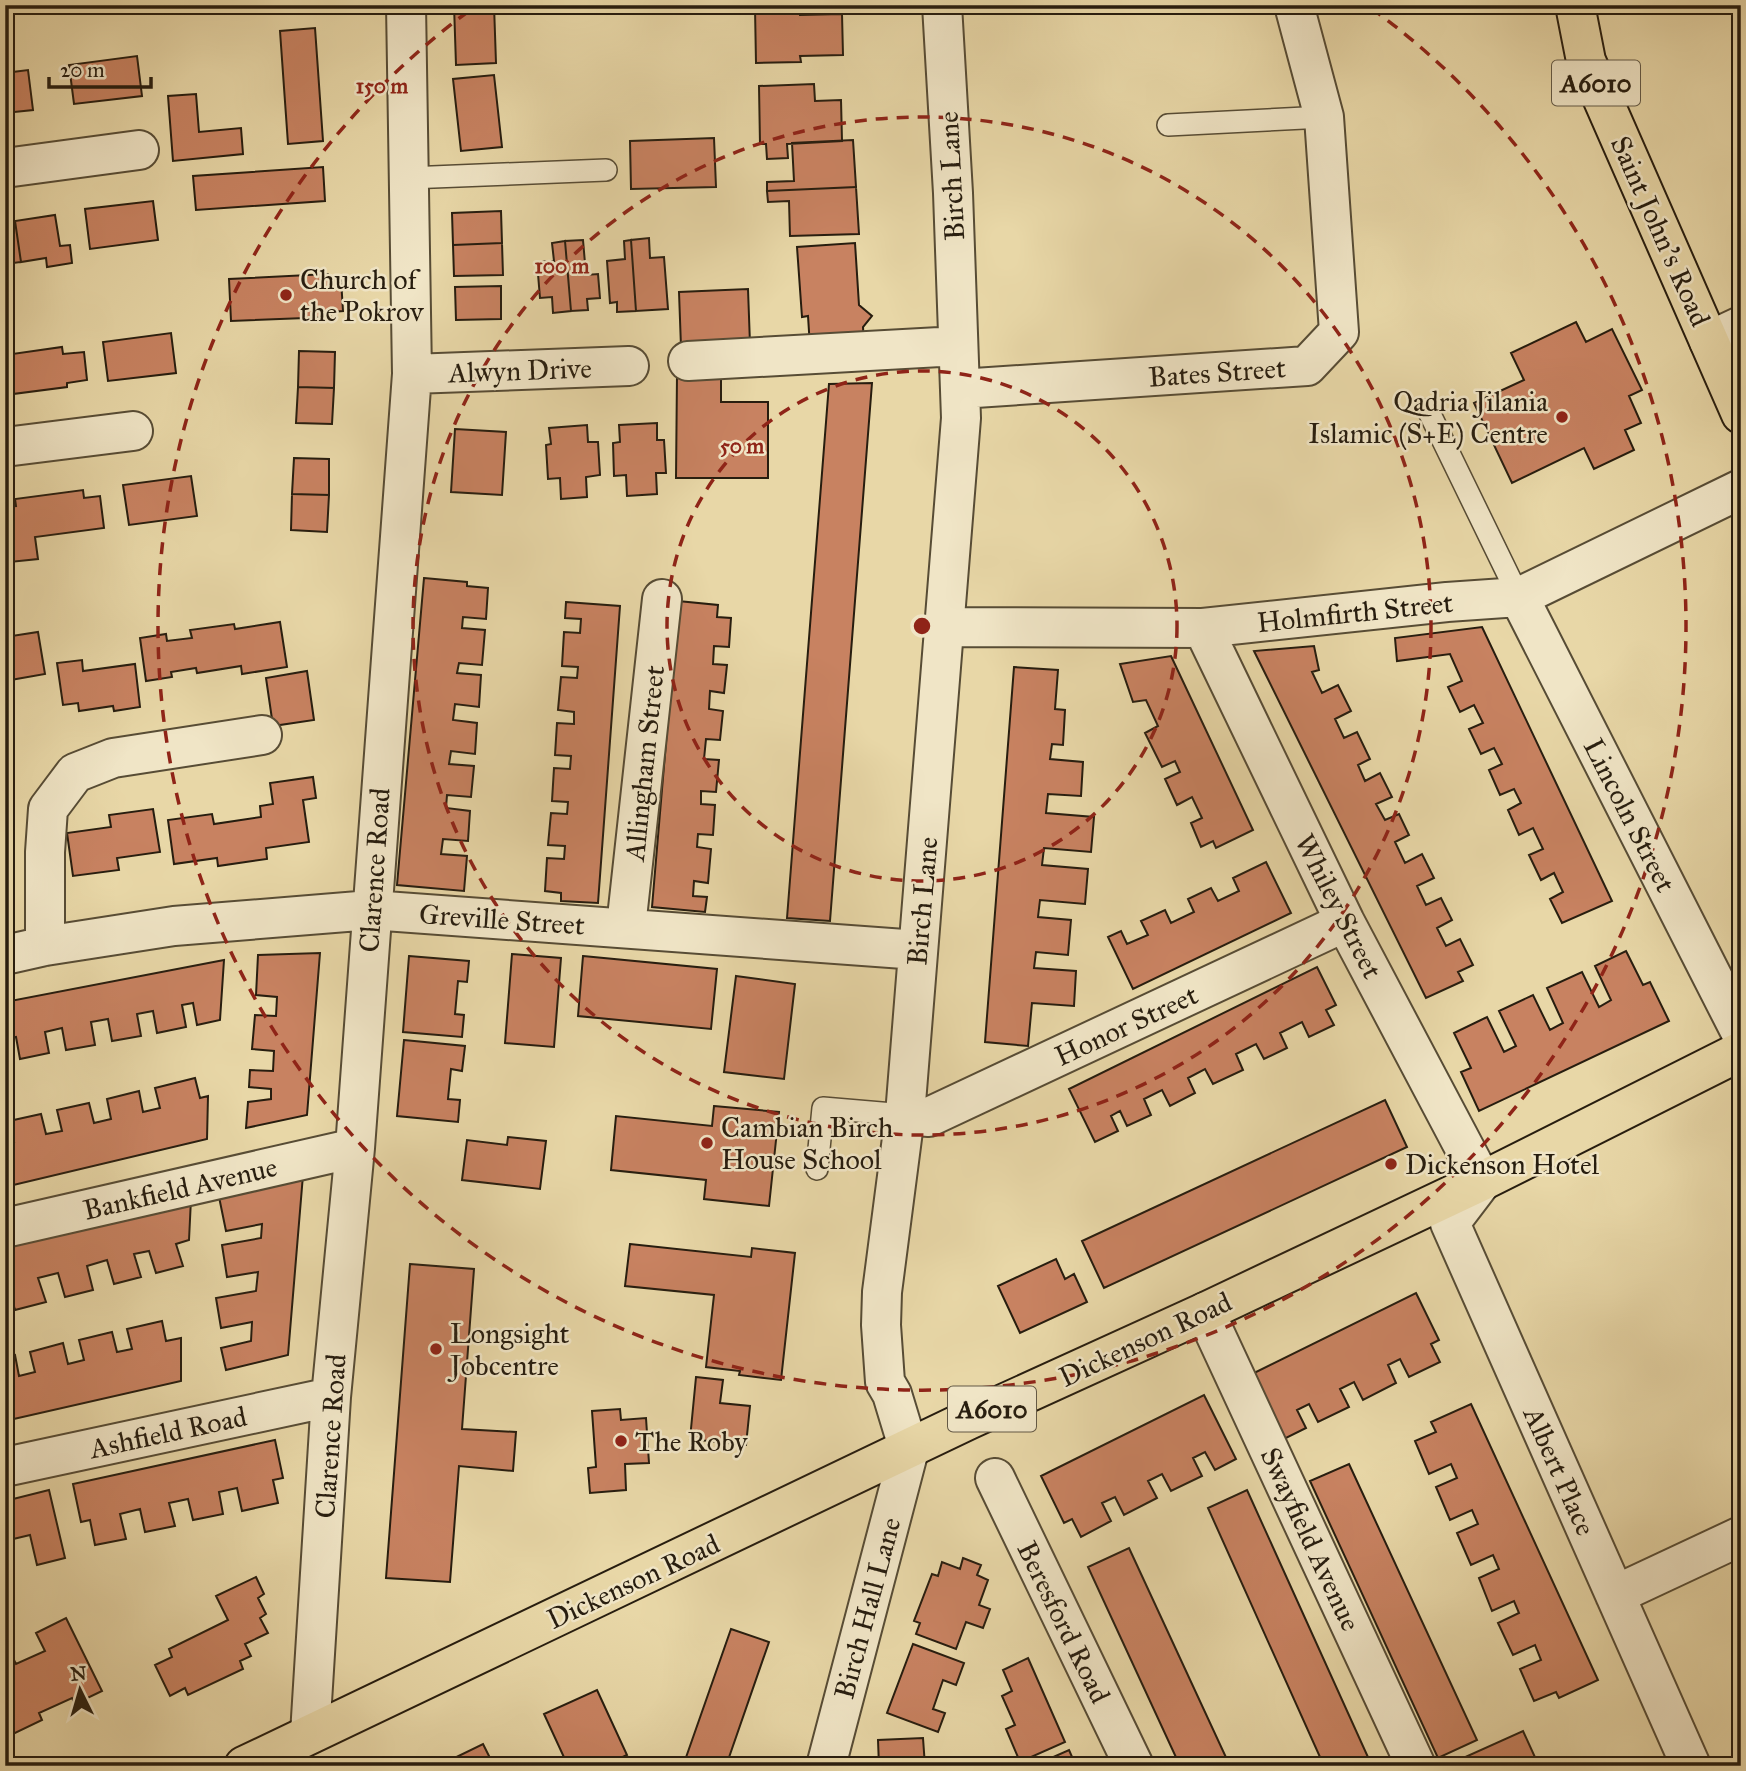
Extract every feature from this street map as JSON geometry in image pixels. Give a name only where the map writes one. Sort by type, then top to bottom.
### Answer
[{"type":"main road","name":"Saint John's Road","points":[[1576,5],[1586,61],[1725,334],[1741,414]]},
{"type":"main road","name":"Dickenson Road","points":[[244,1766],[295,1749],[984,1412],[1205,1312],[1482,1181],[1741,1051]]},
{"type":"street","name":"Clarence Road","points":[[295,1749],[355,1148],[412,374],[406,5]]},
{"type":"street","name":"Birch Lane","points":[[908,1450],[892,1394],[885,1382],[881,1325],[905,1115],[961,418],[953,192],[942,5]]},
{"type":"street","name":"Bates Street","points":[[960,389],[1307,366],[1339,332],[1324,117],[1294,5]]},
{"type":"street","points":[[5,168],[139,150]]},
{"type":"street","points":[[688,361],[958,346]]},
{"type":"street","name":"Alwyn Drive","points":[[412,374],[629,366]]},
{"type":"street","points":[[5,447],[133,431]]},
{"type":"street","name":"Holmfirth Street","points":[[944,628],[1203,628],[1519,597],[1741,489]]},
{"type":"street","name":"Lincoln Street","points":[[1519,597],[1741,1033]]},
{"type":"street","name":"Allingham Street","points":[[626,927],[662,599]]},
{"type":"street","name":"Whiley Street","points":[[1203,628],[1345,922],[1482,1181]]},
{"type":"street","points":[[45,946],[48,809],[75,774],[113,758],[193,732],[262,736]]},
{"type":"street","name":"Greville Street","points":[[5,955],[45,946],[174,926],[371,910],[918,950]]},
{"type":"street","name":"Honor Street","points":[[905,1115],[929,1118],[1345,922]]},
{"type":"street","name":"Bankfield Avenue","points":[[5,1228],[355,1148]]},
{"type":"street","name":"Albert Place","points":[[1482,1181],[1450,1223],[1691,1766]]},
{"type":"street","name":"Swayfield Avenue","points":[[1205,1312],[1416,1766]]},
{"type":"street","name":"Ashfield Road","points":[[5,1467],[331,1397]]},
{"type":"street","name":"Birch Hall Lane","points":[[826,1766],[908,1450]]},
{"type":"street","name":"Beresford Road","points":[[995,1478],[1134,1766]]},
{"type":"street","points":[[1615,1595],[1741,1536]]},
{"type":"lane","points":[[1168,125],[1324,117]]},
{"type":"lane","points":[[408,178],[606,170]]},
{"type":"lane","points":[[1428,410],[1519,597]]},
{"type":"lane","points":[[817,1169],[822,1108],[905,1115]]},
{"type":"building","points":[[267,5],[314,5],[314,8],[267,10]]},
{"type":"building","points":[[454,5],[494,5],[496,63],[456,65]]},
{"type":"building","points":[[800,7],[800,15],[842,14],[843,55],[800,56],[801,62],[756,63],[755,8]]},
{"type":"building","points":[[315,28],[323,141],[288,144],[280,31]]},
{"type":"building","points":[[137,56],[142,96],[74,104],[69,65]]},
{"type":"building","points":[[28,70],[33,110],[5,113],[5,73]]},
{"type":"building","points":[[494,75],[502,147],[461,151],[453,79]]},
{"type":"building","points":[[814,84],[815,101],[841,100],[842,141],[787,144],[788,158],[767,159],[766,144],[760,144],[759,86]]},
{"type":"building","points":[[196,94],[199,132],[241,128],[243,154],[173,161],[168,96]]},
{"type":"building","points":[[714,138],[716,187],[631,189],[630,141]]},
{"type":"building","points":[[853,140],[856,187],[767,191],[767,182],[794,181],[792,143]]},
{"type":"building","points":[[323,167],[325,201],[196,210],[193,176]]},
{"type":"building","points":[[856,187],[859,234],[790,236],[789,201],[768,202],[767,191]]},
{"type":"building","points":[[153,201],[158,240],[90,249],[85,209]]},
{"type":"building","points":[[501,211],[502,243],[453,245],[452,213]]},
{"type":"building","points":[[55,215],[60,246],[70,245],[72,263],[47,267],[46,258],[21,262],[15,221]]},
{"type":"building","points":[[15,221],[21,262],[5,264],[5,222]]},
{"type":"building","points":[[649,238],[650,258],[664,257],[668,309],[636,311],[631,240]]},
{"type":"building","points":[[583,240],[586,275],[598,274],[600,298],[587,299],[588,310],[571,311],[565,241]]},
{"type":"building","points":[[631,240],[636,311],[617,312],[617,302],[610,303],[607,261],[625,259],[624,241]]},
{"type":"building","points":[[565,241],[571,311],[553,313],[552,297],[540,298],[537,262],[554,261],[552,243]]},
{"type":"building","points":[[502,243],[503,275],[454,276],[453,245]]},
{"type":"building","points":[[855,243],[859,305],[872,316],[863,327],[864,343],[810,347],[808,316],[802,317],[797,247]]},
{"type":"building","name":"Church of the Pokrov","points":[[328,274],[329,279],[341,279],[343,311],[331,312],[331,317],[231,321],[229,279]]},
{"type":"building","points":[[501,286],[501,319],[456,320],[455,287]]},
{"type":"building","points":[[748,289],[750,344],[681,347],[679,292]]},
{"type":"building","points":[[1576,322],[1586,342],[1612,329],[1642,390],[1629,396],[1641,423],[1625,430],[1634,450],[1594,469],[1584,448],[1512,483],[1474,403],[1524,380],[1511,353]]},
{"type":"building","points":[[171,333],[176,373],[108,381],[103,342]]},
{"type":"building","points":[[62,347],[63,354],[84,352],[87,380],[67,383],[67,387],[5,395],[5,355]]},
{"type":"building","points":[[299,351],[335,352],[334,388],[298,387]]},
{"type":"building","points":[[677,375],[721,376],[721,402],[768,402],[768,478],[676,478]]},
{"type":"building","points":[[872,383],[830,921],[787,918],[829,384]]},
{"type":"building","points":[[298,387],[334,388],[332,424],[296,423]]},
{"type":"building","points":[[657,423],[657,440],[664,440],[666,473],[656,473],[657,494],[627,496],[626,475],[614,476],[613,443],[620,442],[619,425]]},
{"type":"building","points":[[587,425],[588,442],[598,442],[600,475],[586,477],[587,497],[561,499],[560,478],[548,479],[546,445],[551,444],[549,428]]},
{"type":"building","points":[[455,429],[506,432],[502,495],[451,492]]},
{"type":"building","points":[[294,458],[329,459],[329,495],[292,494]]},
{"type":"building","points":[[191,476],[197,516],[129,525],[123,485]]},
{"type":"building","points":[[83,490],[84,498],[100,496],[104,528],[35,537],[38,559],[10,562],[5,507],[16,506],[15,499]]},
{"type":"building","points":[[292,494],[329,495],[327,532],[291,530]]},
{"type":"building","points":[[424,578],[467,582],[467,586],[488,588],[486,619],[463,617],[462,628],[485,630],[482,665],[459,663],[457,673],[481,675],[479,707],[455,704],[453,720],[477,723],[475,754],[451,751],[449,764],[474,766],[471,797],[447,795],[446,808],[470,811],[468,841],[443,839],[441,854],[467,856],[464,891],[397,885]]},
{"type":"building","points":[[678,601],[718,605],[717,617],[731,618],[729,647],[714,646],[713,664],[727,665],[724,693],[710,691],[709,709],[723,711],[720,740],[706,739],[704,759],[719,760],[716,792],[701,791],[701,804],[715,805],[713,835],[698,834],[697,847],[711,849],[708,883],[694,881],[693,896],[707,897],[705,912],[652,907]]},
{"type":"building","points":[[566,602],[620,606],[598,903],[561,901],[561,893],[545,891],[547,858],[564,859],[565,846],[548,845],[551,813],[567,814],[568,802],[552,801],[554,768],[570,769],[571,756],[555,755],[557,723],[574,724],[574,712],[558,710],[561,677],[577,678],[578,667],[562,666],[564,632],[580,633],[581,619],[565,618]]},
{"type":"building","points":[[280,622],[287,667],[242,674],[241,666],[197,673],[196,668],[171,672],[172,677],[146,681],[140,638],[166,634],[167,641],[192,638],[190,630],[234,624],[235,629]]},
{"type":"building","points":[[1482,627],[1612,901],[1562,923],[1550,899],[1563,892],[1554,873],[1541,880],[1529,855],[1543,849],[1533,828],[1519,835],[1508,810],[1521,803],[1514,789],[1500,795],[1489,770],[1502,764],[1494,748],[1481,754],[1469,729],[1483,723],[1474,705],[1460,712],[1448,687],[1462,681],[1450,654],[1397,661],[1395,638]]},
{"type":"building","points":[[38,632],[45,674],[5,681],[5,637]]},
{"type":"building","points":[[1314,646],[1319,670],[1312,672],[1322,693],[1338,685],[1351,711],[1335,719],[1344,738],[1357,732],[1370,759],[1358,765],[1365,781],[1380,773],[1392,797],[1376,804],[1385,820],[1399,814],[1409,835],[1395,842],[1405,863],[1422,854],[1434,878],[1417,886],[1426,905],[1441,898],[1452,920],[1437,928],[1446,946],[1460,939],[1473,965],[1458,972],[1463,981],[1426,998],[1254,651]]},
{"type":"building","points":[[1171,656],[1253,830],[1216,848],[1213,841],[1201,847],[1191,823],[1202,818],[1192,797],[1177,805],[1165,779],[1180,772],[1175,761],[1162,767],[1145,733],[1158,726],[1146,700],[1133,702],[1120,664]]},
{"type":"building","points":[[82,660],[83,671],[135,664],[140,707],[114,711],[113,706],[79,711],[78,703],[63,705],[57,663]]},
{"type":"building","points":[[1014,667],[1058,670],[1055,709],[1065,710],[1063,745],[1052,744],[1050,759],[1083,762],[1081,796],[1048,794],[1046,813],[1094,817],[1091,852],[1044,848],[1042,865],[1088,869],[1085,904],[1040,900],[1038,917],[1071,920],[1068,955],[1036,952],[1034,968],[1076,971],[1074,1006],[1032,1003],[1028,1046],[985,1042]]},
{"type":"building","points":[[307,671],[314,720],[273,726],[266,678]]},
{"type":"building","points":[[313,777],[316,798],[303,800],[309,842],[266,848],[267,859],[218,866],[217,858],[174,864],[168,820],[212,814],[214,824],[261,817],[260,806],[273,804],[270,783]]},
{"type":"building","points":[[153,809],[160,852],[117,858],[119,870],[73,876],[67,833],[111,827],[109,815]]},
{"type":"building","points":[[1266,862],[1291,913],[1133,989],[1108,937],[1121,931],[1127,944],[1148,935],[1141,921],[1165,910],[1171,923],[1194,912],[1188,899],[1211,888],[1218,901],[1239,891],[1233,878]]},
{"type":"building","points":[[1626,951],[1643,985],[1650,982],[1669,1021],[1479,1111],[1461,1072],[1471,1068],[1454,1033],[1487,1017],[1504,1052],[1516,1046],[1499,1011],[1533,995],[1550,1030],[1563,1023],[1547,988],[1582,972],[1599,1007],[1611,1000],[1595,966]]},
{"type":"building","points":[[320,953],[307,1115],[246,1128],[248,1102],[271,1099],[271,1089],[249,1087],[250,1070],[273,1071],[274,1051],[252,1049],[255,1015],[276,1016],[277,997],[256,995],[258,955]]},
{"type":"building","points":[[512,954],[561,958],[554,1047],[505,1043]]},
{"type":"building","points":[[409,956],[469,961],[467,982],[458,981],[455,1014],[464,1015],[462,1037],[403,1032]]},
{"type":"building","points":[[583,956],[717,969],[711,1029],[578,1016]]},
{"type":"building","points":[[224,960],[220,1020],[197,1025],[193,1003],[182,1005],[186,1027],[157,1033],[153,1011],[137,1014],[141,1036],[112,1041],[108,1019],[91,1022],[95,1045],[66,1050],[62,1028],[45,1032],[49,1053],[20,1059],[16,1037],[5,1039],[5,1002]]},
{"type":"building","points":[[1317,967],[1336,1005],[1326,1010],[1334,1025],[1309,1037],[1302,1022],[1280,1033],[1287,1048],[1264,1059],[1256,1044],[1236,1054],[1243,1070],[1213,1084],[1205,1069],[1188,1078],[1195,1093],[1170,1106],[1162,1090],[1144,1099],[1151,1115],[1127,1126],[1120,1111],[1111,1116],[1118,1131],[1095,1142],[1069,1089]]},
{"type":"building","points":[[736,976],[795,984],[784,1079],[724,1072]]},
{"type":"building","points":[[404,1040],[465,1046],[462,1071],[451,1069],[448,1099],[460,1100],[458,1122],[397,1116]]},
{"type":"building","points":[[195,1078],[200,1098],[208,1096],[207,1139],[5,1187],[5,1144],[14,1142],[9,1121],[41,1114],[46,1134],[62,1131],[57,1110],[89,1103],[94,1123],[111,1119],[107,1099],[139,1091],[143,1112],[160,1108],[155,1088]]},
{"type":"building","points":[[1385,1100],[1407,1147],[1104,1288],[1082,1241]]},
{"type":"building","points":[[714,1106],[779,1112],[769,1206],[704,1199],[706,1180],[611,1170],[616,1116],[712,1126]]},
{"type":"building","points":[[508,1137],[546,1141],[540,1189],[462,1180],[467,1140],[507,1145]]},
{"type":"building","points":[[303,1175],[288,1355],[226,1370],[221,1348],[251,1341],[252,1322],[221,1328],[216,1298],[256,1291],[258,1272],[227,1277],[222,1245],[261,1238],[262,1224],[226,1231],[218,1192]]},
{"type":"building","points":[[191,1199],[189,1240],[176,1244],[183,1266],[156,1273],[149,1251],[134,1254],[141,1277],[114,1284],[107,1260],[87,1266],[93,1290],[65,1297],[58,1273],[38,1278],[46,1302],[15,1310],[8,1285],[5,1286],[5,1244]]},
{"type":"building","points":[[630,1244],[751,1257],[752,1248],[795,1253],[781,1380],[739,1375],[740,1371],[706,1367],[714,1295],[625,1286]]},
{"type":"building","points":[[1056,1259],[1065,1279],[1074,1274],[1087,1302],[1020,1333],[998,1286]]},
{"type":"building","name":"Longsight Jobcentre","points":[[410,1264],[474,1269],[462,1429],[516,1432],[513,1471],[459,1466],[450,1582],[386,1578]]},
{"type":"building","points":[[1416,1293],[1439,1340],[1431,1344],[1440,1362],[1409,1377],[1400,1359],[1388,1365],[1396,1383],[1363,1400],[1354,1382],[1340,1389],[1349,1407],[1318,1422],[1309,1404],[1297,1410],[1306,1428],[1284,1439],[1252,1374]]},
{"type":"building","points":[[162,1321],[166,1341],[181,1338],[181,1381],[5,1421],[5,1357],[15,1355],[19,1376],[35,1372],[30,1352],[63,1343],[68,1364],[84,1360],[79,1340],[112,1332],[117,1352],[132,1349],[127,1329]]},
{"type":"building","points":[[696,1377],[723,1380],[720,1403],[750,1406],[746,1445],[690,1439]]},
{"type":"building","points":[[1204,1395],[1236,1459],[1215,1470],[1205,1452],[1193,1458],[1202,1476],[1171,1491],[1162,1474],[1148,1481],[1157,1498],[1124,1515],[1115,1497],[1102,1503],[1111,1521],[1081,1537],[1072,1519],[1064,1523],[1041,1476]]},
{"type":"building","points":[[1471,1404],[1598,1680],[1559,1698],[1556,1692],[1534,1701],[1520,1669],[1541,1660],[1535,1645],[1513,1655],[1498,1623],[1519,1613],[1514,1601],[1492,1611],[1479,1578],[1499,1569],[1493,1555],[1471,1565],[1457,1533],[1478,1524],[1472,1510],[1450,1520],[1436,1487],[1457,1478],[1451,1464],[1429,1474],[1415,1441],[1436,1432],[1431,1422]]},
{"type":"building","name":"The Roby","points":[[620,1409],[621,1420],[646,1418],[649,1463],[625,1464],[626,1490],[590,1493],[588,1468],[596,1467],[592,1411]]},
{"type":"building","points":[[275,1440],[283,1478],[273,1480],[278,1503],[242,1511],[237,1488],[219,1492],[223,1514],[193,1520],[188,1499],[169,1503],[175,1526],[145,1532],[140,1509],[120,1514],[126,1539],[95,1545],[90,1520],[81,1522],[73,1484]]},
{"type":"building","points":[[1349,1464],[1477,1740],[1438,1758],[1310,1481]]},
{"type":"building","points":[[49,1490],[65,1558],[37,1565],[30,1535],[5,1541],[5,1501]]},
{"type":"building","points":[[1247,1490],[1372,1766],[1324,1766],[1208,1508]]},
{"type":"building","points":[[5,1545],[11,1571],[5,1572]]},
{"type":"building","points":[[1129,1548],[1230,1766],[1180,1766],[1088,1567]]},
{"type":"building","points":[[963,1558],[981,1565],[977,1575],[988,1580],[979,1605],[990,1609],[983,1628],[966,1622],[956,1649],[916,1634],[920,1623],[914,1621],[932,1574],[938,1576],[942,1562],[960,1569]]},
{"type":"building","points":[[256,1577],[264,1594],[258,1598],[266,1614],[260,1618],[268,1633],[245,1644],[251,1656],[240,1661],[243,1669],[188,1695],[185,1688],[170,1696],[155,1665],[172,1657],[169,1649],[228,1620],[216,1596]]},
{"type":"building","points":[[66,1618],[102,1691],[75,1704],[72,1698],[39,1713],[42,1720],[13,1734],[5,1718],[5,1647],[7,1646],[16,1664],[45,1651],[36,1633]]},
{"type":"building","points":[[731,1629],[769,1642],[726,1766],[683,1766]]},
{"type":"building","points":[[913,1644],[964,1663],[956,1685],[943,1680],[933,1709],[945,1713],[938,1732],[887,1713]]},
{"type":"building","points":[[1028,1658],[1065,1742],[1020,1762],[1006,1729],[1015,1725],[1002,1696],[1012,1691],[1003,1670]]},
{"type":"building","points":[[597,1690],[627,1755],[603,1766],[568,1766],[544,1714]]},
{"type":"building","points":[[1523,1731],[1539,1766],[1466,1766],[1463,1758]]},
{"type":"building","points":[[923,1738],[925,1766],[879,1766],[878,1740]]},
{"type":"building","points":[[483,1744],[494,1766],[438,1766]]},
{"type":"building","points":[[1069,1750],[1076,1766],[1033,1766]]},
{"type":"place","name":"Church of the Pokrov","points":[[286,295]]},
{"type":"place","name":"Qadria Jilania Islamic (S+E) Centre","points":[[1562,417]]},
{"type":"place","name":"Cambian Birch House School","points":[[707,1143]]},
{"type":"place","name":"Dickenson Hotel","points":[[1391,1164]]},
{"type":"place","name":"Longsight Jobcentre","points":[[436,1349]]},
{"type":"place","name":"The Roby","points":[[621,1441]]}]
